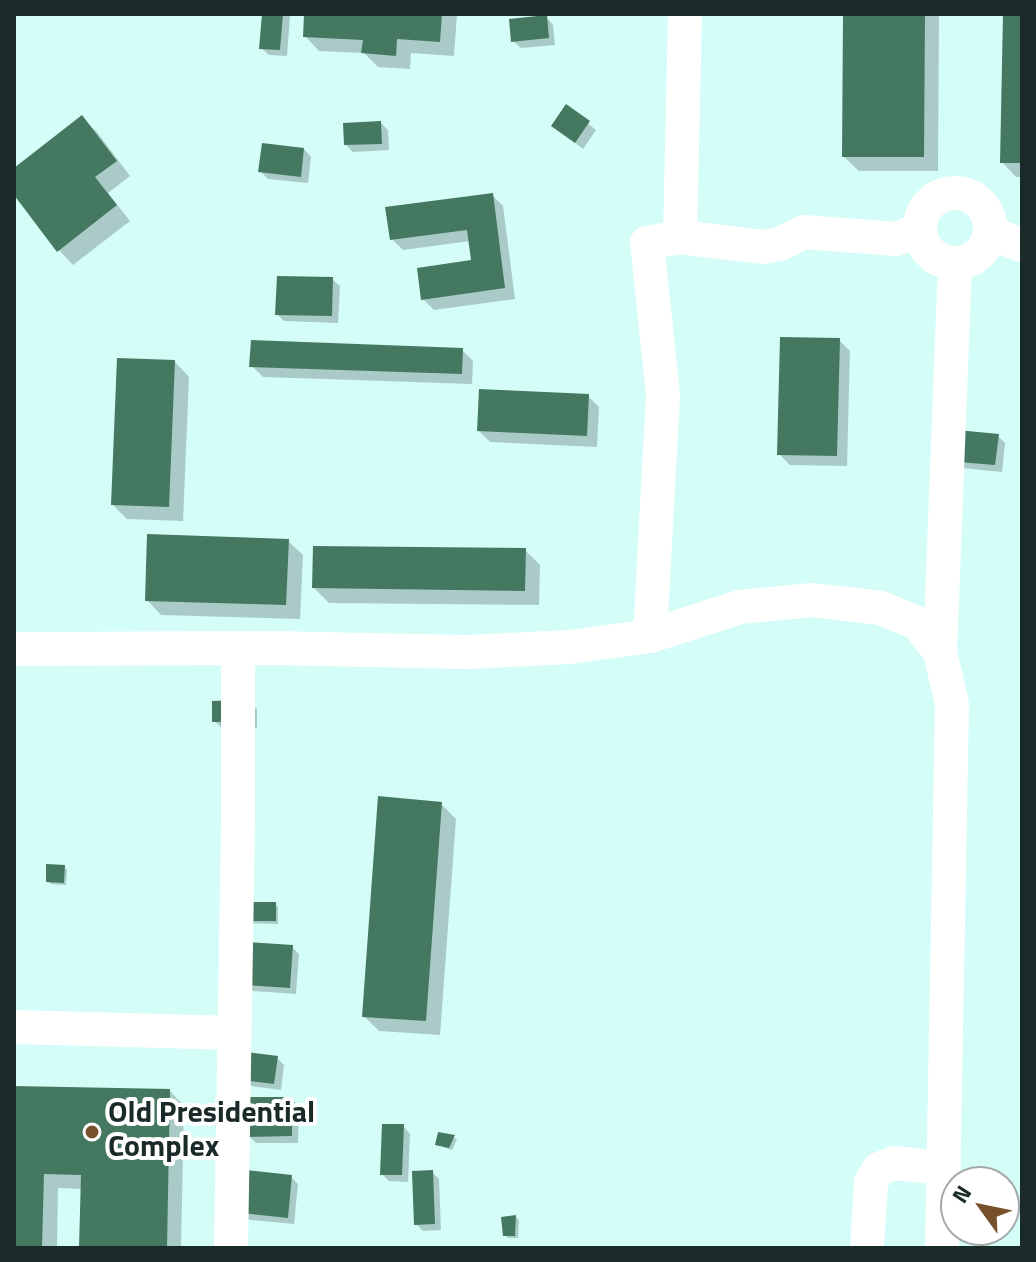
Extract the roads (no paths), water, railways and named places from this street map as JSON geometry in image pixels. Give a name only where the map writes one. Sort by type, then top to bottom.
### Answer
[{"type":"street","points":[[680,237],[685,14]]},
{"type":"street","points":[[956,193],[974,198],[985,209],[990,233],[978,254],[955,263],[944,261],[928,251],[920,229],[927,206],[937,198],[956,193]]},
{"type":"street","points":[[650,636],[663,395],[647,243],[680,237],[763,247],[780,244],[804,232],[897,239],[920,229]]},
{"type":"street","points":[[990,233],[1022,245]]},
{"type":"street","points":[[944,1166],[952,704],[940,652],[955,263]]},
{"type":"street","points":[[14,649],[468,652],[570,647],[650,636],[740,607],[812,600],[881,608],[917,623],[940,652]]},
{"type":"street","points":[[231,1248],[238,649]]},
{"type":"street","points":[[14,1027],[235,1033]]},
{"type":"street","points":[[867,1248],[871,1182],[879,1169],[894,1163],[940,1168]]},
{"type":"place","name":"Old Presidential Complex","points":[[92,1132]]}]
